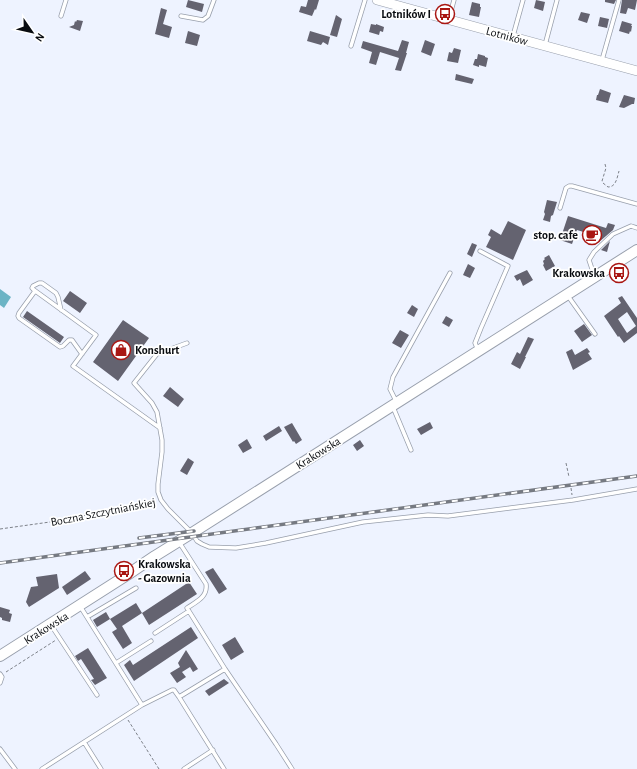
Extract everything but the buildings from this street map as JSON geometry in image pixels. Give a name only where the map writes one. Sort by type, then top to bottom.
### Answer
[{"type":"main road","name":"Krakowska","points":[[0,656],[637,250]]},
{"type":"street","name":"Lotników","points":[[377,0],[637,71]]},
{"type":"lane","points":[[61,16],[66,0]]},
{"type":"lane","points":[[181,16],[203,20],[208,16],[214,0]]},
{"type":"lane","points":[[351,46],[365,0]]},
{"type":"lane","points":[[449,20],[454,0]]},
{"type":"lane","points":[[512,37],[523,0]]},
{"type":"lane","points":[[545,46],[557,0]]},
{"type":"lane","points":[[602,62],[619,0]]},
{"type":"lane","points":[[560,208],[566,188],[569,186],[586,189],[637,204]]},
{"type":"lane","points":[[595,277],[590,260],[594,252],[613,234],[631,226],[637,228]]},
{"type":"lane","points":[[478,351],[475,343],[508,266],[480,251]]},
{"type":"lane","points":[[411,450],[394,405],[390,388],[393,377],[450,273]]},
{"type":"lane","points":[[61,310],[56,293],[45,285],[39,283],[33,287],[35,291],[61,310],[96,335],[73,366],[160,428]]},
{"type":"lane","points":[[35,291],[19,313],[19,318],[60,347],[69,340],[72,340],[82,354]]},
{"type":"lane","points":[[567,294],[595,334]]},
{"type":"lane","points":[[161,500],[158,492],[162,440],[157,412],[152,403],[134,383],[157,354],[187,343]]},
{"type":"lane","name":"Boczna Szczytniańskiej","points":[[161,500],[197,541],[209,547],[236,548],[362,522],[428,515],[448,516],[573,500],[637,489]]},
{"type":"lane","points":[[178,542],[206,584],[206,593],[203,597],[187,608],[292,769]]},
{"type":"lane","points":[[87,617],[136,588]]},
{"type":"lane","points":[[80,606],[142,705]]},
{"type":"lane","points":[[155,633],[189,611]]},
{"type":"lane","points":[[51,624],[97,695]]},
{"type":"lane","points":[[116,663],[151,641]]},
{"type":"lane","points":[[180,697],[225,668]]},
{"type":"lane","points":[[0,683],[1,675]]},
{"type":"lane","points":[[42,769],[142,705],[174,690],[180,697],[224,769]]},
{"type":"lane","points":[[84,742],[101,769]]},
{"type":"lane","points":[[0,749],[15,769]]},
{"type":"lane","points":[[184,769],[213,750]]},
{"type":"path","points":[[605,164],[606,168],[602,181],[605,186],[611,187],[615,184],[620,171]]},
{"type":"path","points":[[566,463],[568,477]]},
{"type":"path","points":[[571,488],[573,500]]},
{"type":"path","name":"Boczna Szczytniańskiej","points":[[0,529],[50,522],[161,500]]},
{"type":"path","points":[[1,675],[50,644]]},
{"type":"path","points":[[125,716],[159,769]]},
{"type":"water","points":[[0,289],[11,297],[4,308],[0,305]]},
{"type":"railway","points":[[0,563],[637,476]]},
{"type":"railway","points":[[139,538],[194,531]]},
{"type":"place","name":"Lotników I","points":[[445,14]]},
{"type":"place","name":"stop. cafe","points":[[592,235]]},
{"type":"place","name":"Krakowska","points":[[619,273]]},
{"type":"place","name":"Konshurt","points":[[121,350]]},
{"type":"place","name":"Krakowska - Gazownia","points":[[124,571]]}]
